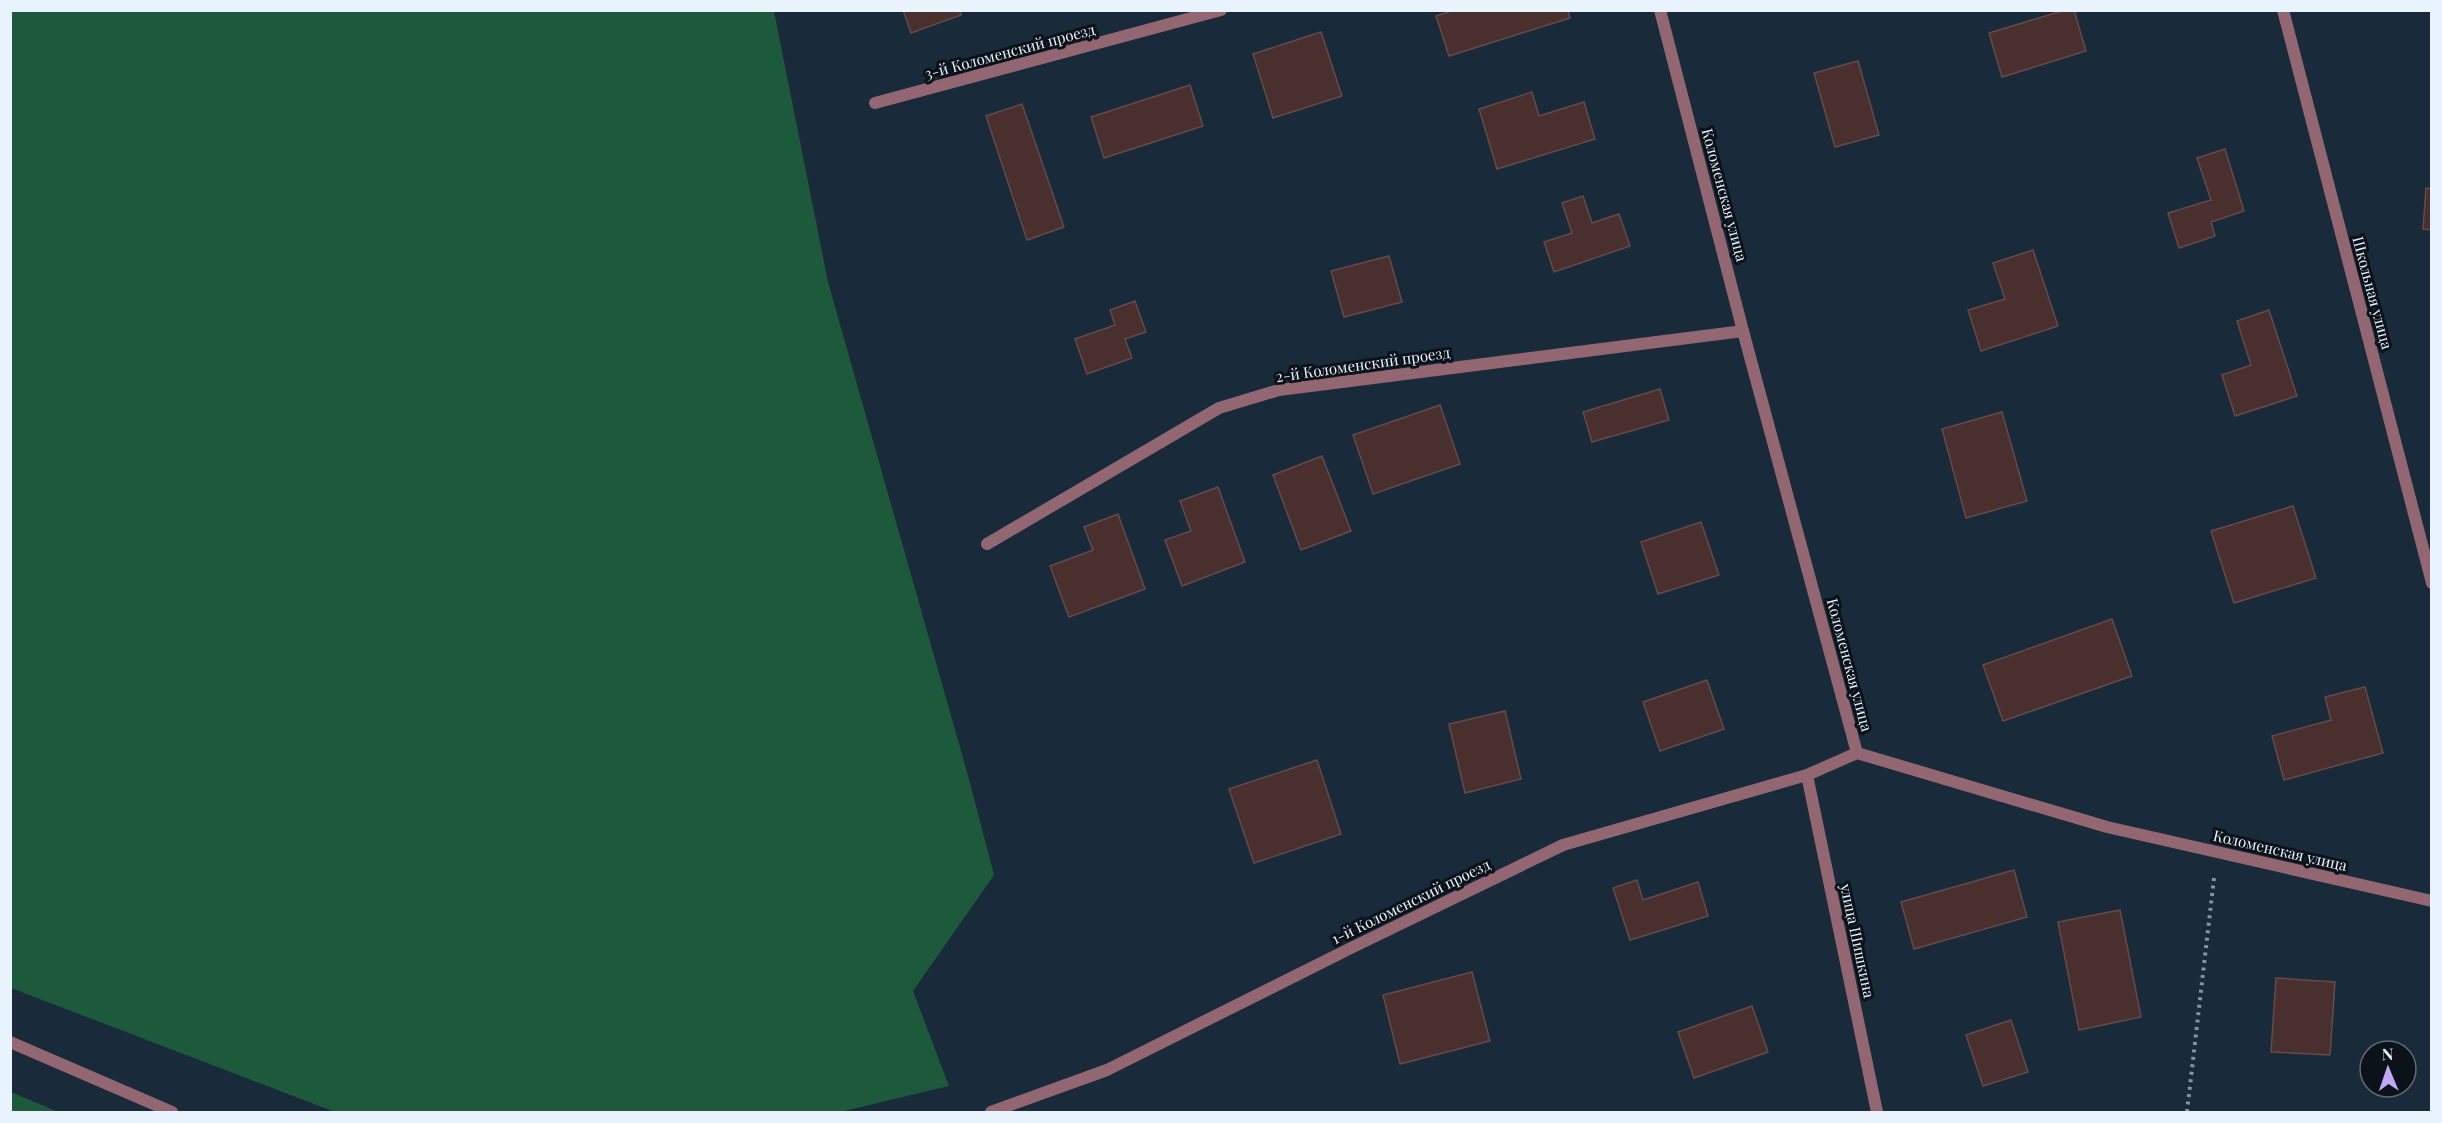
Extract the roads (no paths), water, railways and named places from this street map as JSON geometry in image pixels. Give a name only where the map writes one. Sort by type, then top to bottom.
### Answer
[{"type":"street","name":"3-й Коломенский проезд","points":[[875,103],[1221,10]]},
{"type":"street","name":"Коломенская улица","points":[[1660,10],[1743,331],[1857,753],[2108,827],[2432,901]]},
{"type":"street","name":"Школьная улица","points":[[2283,10],[2432,583]]},
{"type":"street","name":"2-й Коломенский проезд","points":[[987,544],[1219,408],[1279,390],[1743,331]]},
{"type":"street","name":"1-й Коломенский проезд","points":[[991,1113],[1107,1071],[1353,947],[1563,845],[1807,775],[1857,753]]},
{"type":"street","name":"улица Шишкина","points":[[1807,775],[1877,1113]]},
{"type":"street","points":[[10,1042],[172,1113]]}]
